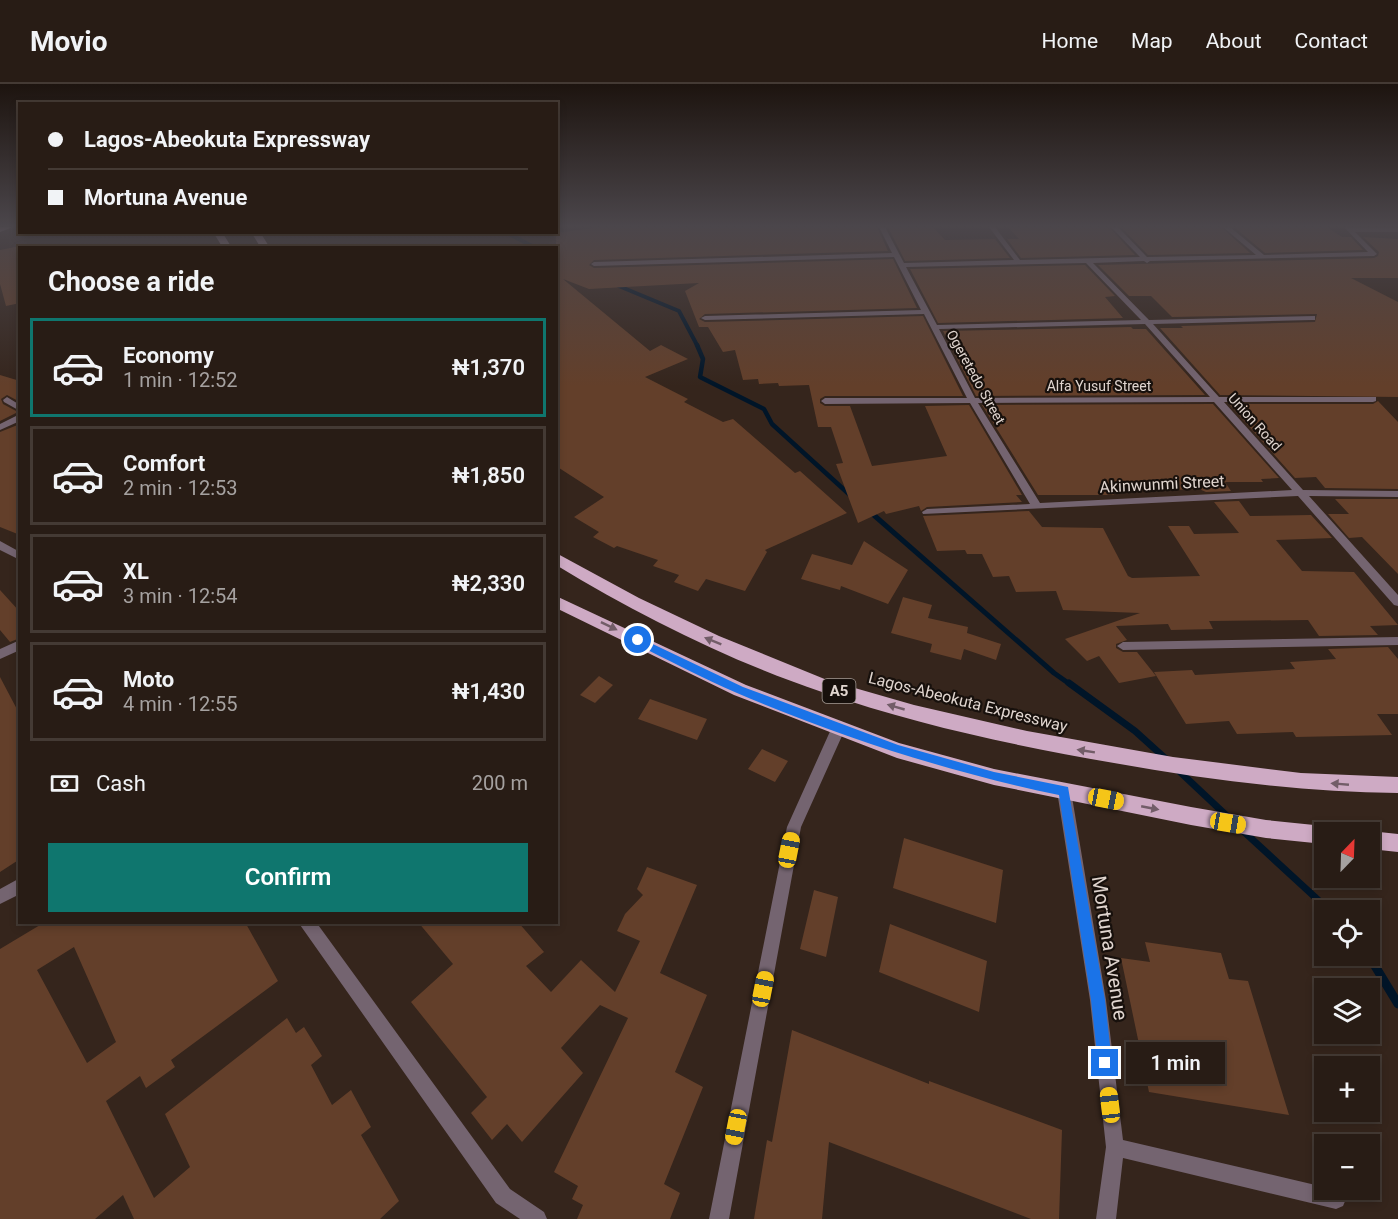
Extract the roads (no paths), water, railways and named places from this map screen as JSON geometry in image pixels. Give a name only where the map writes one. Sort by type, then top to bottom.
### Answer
[{"type":"highway","name":"Lagos-Abeokuta Expressway","points":[[558,559],[597,583],[694,634],[838,691],[950,723],[1063,747],[1208,771],[1350,785],[1398,785]]},
{"type":"highway","name":"A5","points":[[558,602],[740,690],[897,750],[994,777],[1191,816],[1266,829],[1314,834]]},
{"type":"highway","points":[[1380,841],[1398,843]]},
{"type":"street","name":"Ogeretedo Street","points":[[910,280],[972,400],[1036,505]]},
{"type":"street","name":"Union Road","points":[[1106,280],[1148,323],[1398,602]]},
{"type":"street","points":[[705,318],[926,312]]},
{"type":"street","points":[[934,327],[1312,318]]},
{"type":"street","name":"Alfa Yusuf Street","points":[[825,401],[1373,399]]},
{"type":"street","points":[[7,400],[18,408]]},
{"type":"street","points":[[0,427],[18,418]]},
{"type":"street","name":"Akinwunmi Street","points":[[927,512],[1300,493],[1398,494]]},
{"type":"street","points":[[0,545],[18,557]]},
{"type":"street","points":[[1124,646],[1398,641]]},
{"type":"street","points":[[0,654],[18,645]]},
{"type":"street","points":[[718,1219],[794,827],[839,727]]},
{"type":"street","name":"Mortuna Avenue","points":[[1064,791],[1098,1000],[1115,1147],[1106,1219]]},
{"type":"street","points":[[0,897],[18,886]]},
{"type":"street","points":[[307,924],[503,1196],[537,1219]]},
{"type":"street","points":[[1115,1147],[1314,1194]]},
{"type":"waterway","points":[[614,284],[679,311],[697,346]]},
{"type":"waterway","points":[[697,346],[703,359],[700,377],[764,409],[772,424],[851,496]]},
{"type":"waterway","points":[[868,510],[1054,673],[1071,685]]},
{"type":"waterway","points":[[1069,683],[1135,731],[1166,759]]},
{"type":"waterway","points":[[1178,770],[1228,817]]},
{"type":"waterway","points":[[1242,830],[1318,900]]},
{"type":"waterway","points":[[1375,966],[1398,1004]]}]
